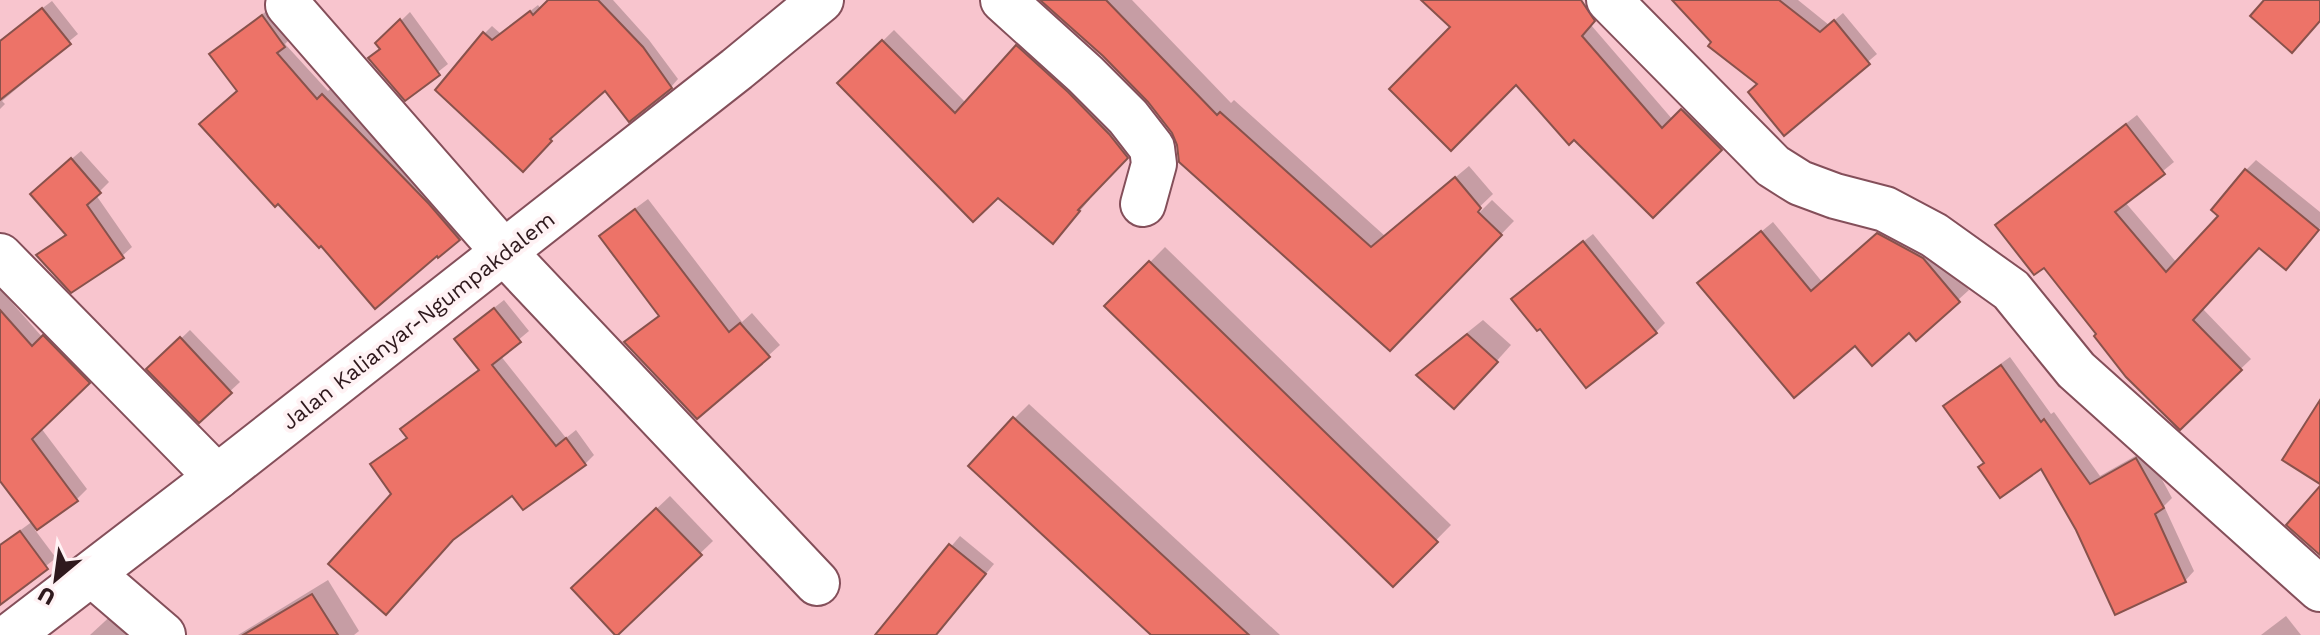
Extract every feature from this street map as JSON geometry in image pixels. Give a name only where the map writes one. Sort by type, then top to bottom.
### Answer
[{"type":"street","name":"Jalan Kalianyar-Ngumpakdalem","points":[[11,635],[217,477],[821,0]]},
{"type":"street","points":[[1003,0],[1085,74],[1128,117],[1152,148],[1154,164],[1143,204]]},
{"type":"street","points":[[1609,0],[1773,166],[1800,183],[1898,215],[1934,235],[2011,290],[2076,370],[2320,589]]},
{"type":"street","points":[[288,5],[504,252],[817,583]]},
{"type":"street","points":[[0,256],[217,477]]},
{"type":"street","points":[[92,574],[163,635]]},
{"type":"building","points":[[548,0],[598,0],[643,47],[672,88],[629,122],[605,91],[550,139],[552,141],[523,172],[435,90],[483,32],[492,40],[530,11],[533,15]]},
{"type":"building","points":[[1040,0],[1106,0],[1217,115],[1220,112],[1371,247],[1455,177],[1481,208],[1478,212],[1502,235],[1390,351],[1179,162],[1172,133],[1148,102],[1103,56]]},
{"type":"building","points":[[1421,0],[1581,0],[1595,21],[1582,36],[1662,128],[1681,109],[1722,150],[1653,218],[1574,140],[1569,145],[1516,85],[1451,151],[1389,89],[1450,27]]},
{"type":"building","points":[[1672,0],[1779,0],[1820,32],[1834,20],[1870,64],[1784,136],[1748,92],[1757,84],[1708,46],[1711,42]]},
{"type":"building","points":[[2264,0],[2320,0],[2320,21],[2292,53],[2250,16]]},
{"type":"building","points":[[42,8],[71,44],[0,100],[0,41]]},
{"type":"building","points":[[262,15],[285,47],[277,53],[317,99],[322,94],[460,240],[375,309],[321,246],[319,248],[278,204],[275,207],[199,124],[237,91],[209,54]]},
{"type":"building","points":[[400,19],[440,75],[405,101],[368,58],[380,49],[375,43]]},
{"type":"building","points":[[882,40],[955,113],[1016,45],[1068,92],[1128,158],[1078,210],[1053,244],[998,198],[973,222],[837,83]]},
{"type":"building","points":[[2126,124],[2165,174],[2115,212],[2166,272],[2218,216],[2211,210],[2245,169],[2319,230],[2286,270],[2259,248],[2193,320],[2242,370],[2180,430],[2126,377],[2044,268],[2034,275],[1995,225]]},
{"type":"building","points":[[71,158],[101,193],[87,205],[124,258],[71,293],[36,255],[66,235],[30,194]]},
{"type":"building","points":[[635,209],[729,332],[740,323],[770,357],[697,419],[624,342],[659,316],[599,236]]},
{"type":"building","points":[[1761,231],[1811,291],[1877,233],[1923,258],[1960,302],[1916,341],[1909,333],[1872,366],[1855,346],[1794,398],[1697,283]]},
{"type":"building","points":[[1583,241],[1657,333],[1586,388],[1540,329],[1537,331],[1511,299]]},
{"type":"building","points":[[1149,261],[1438,542],[1393,587],[1104,306]]},
{"type":"building","points":[[494,308],[521,342],[492,365],[556,446],[566,438],[586,465],[523,510],[512,496],[453,540],[386,615],[328,564],[391,494],[370,464],[407,438],[400,429],[479,370],[454,339]]},
{"type":"building","points":[[0,310],[32,346],[43,335],[90,383],[32,439],[78,501],[37,530],[0,481]]},
{"type":"building","points":[[1467,334],[1498,362],[1454,409],[1416,375]]},
{"type":"building","points":[[180,337],[232,393],[199,423],[146,369]]},
{"type":"building","points":[[2001,365],[2090,484],[2136,458],[2164,508],[2155,514],[2186,582],[2115,615],[2076,530],[2041,469],[2000,498],[1978,467],[1984,463],[1943,406]]},
{"type":"building","points":[[2320,400],[2320,484],[2282,460]]},
{"type":"building","points":[[1013,417],[1249,635],[1151,635],[968,466]]},
{"type":"building","points":[[2320,486],[2320,555],[2286,525]]},
{"type":"building","points":[[656,508],[702,555],[615,635],[571,588]]},
{"type":"building","points":[[20,531],[48,569],[0,605],[0,545]]},
{"type":"building","points":[[949,544],[986,574],[936,635],[875,635]]},
{"type":"building","points":[[312,594],[338,635],[243,635]]}]
